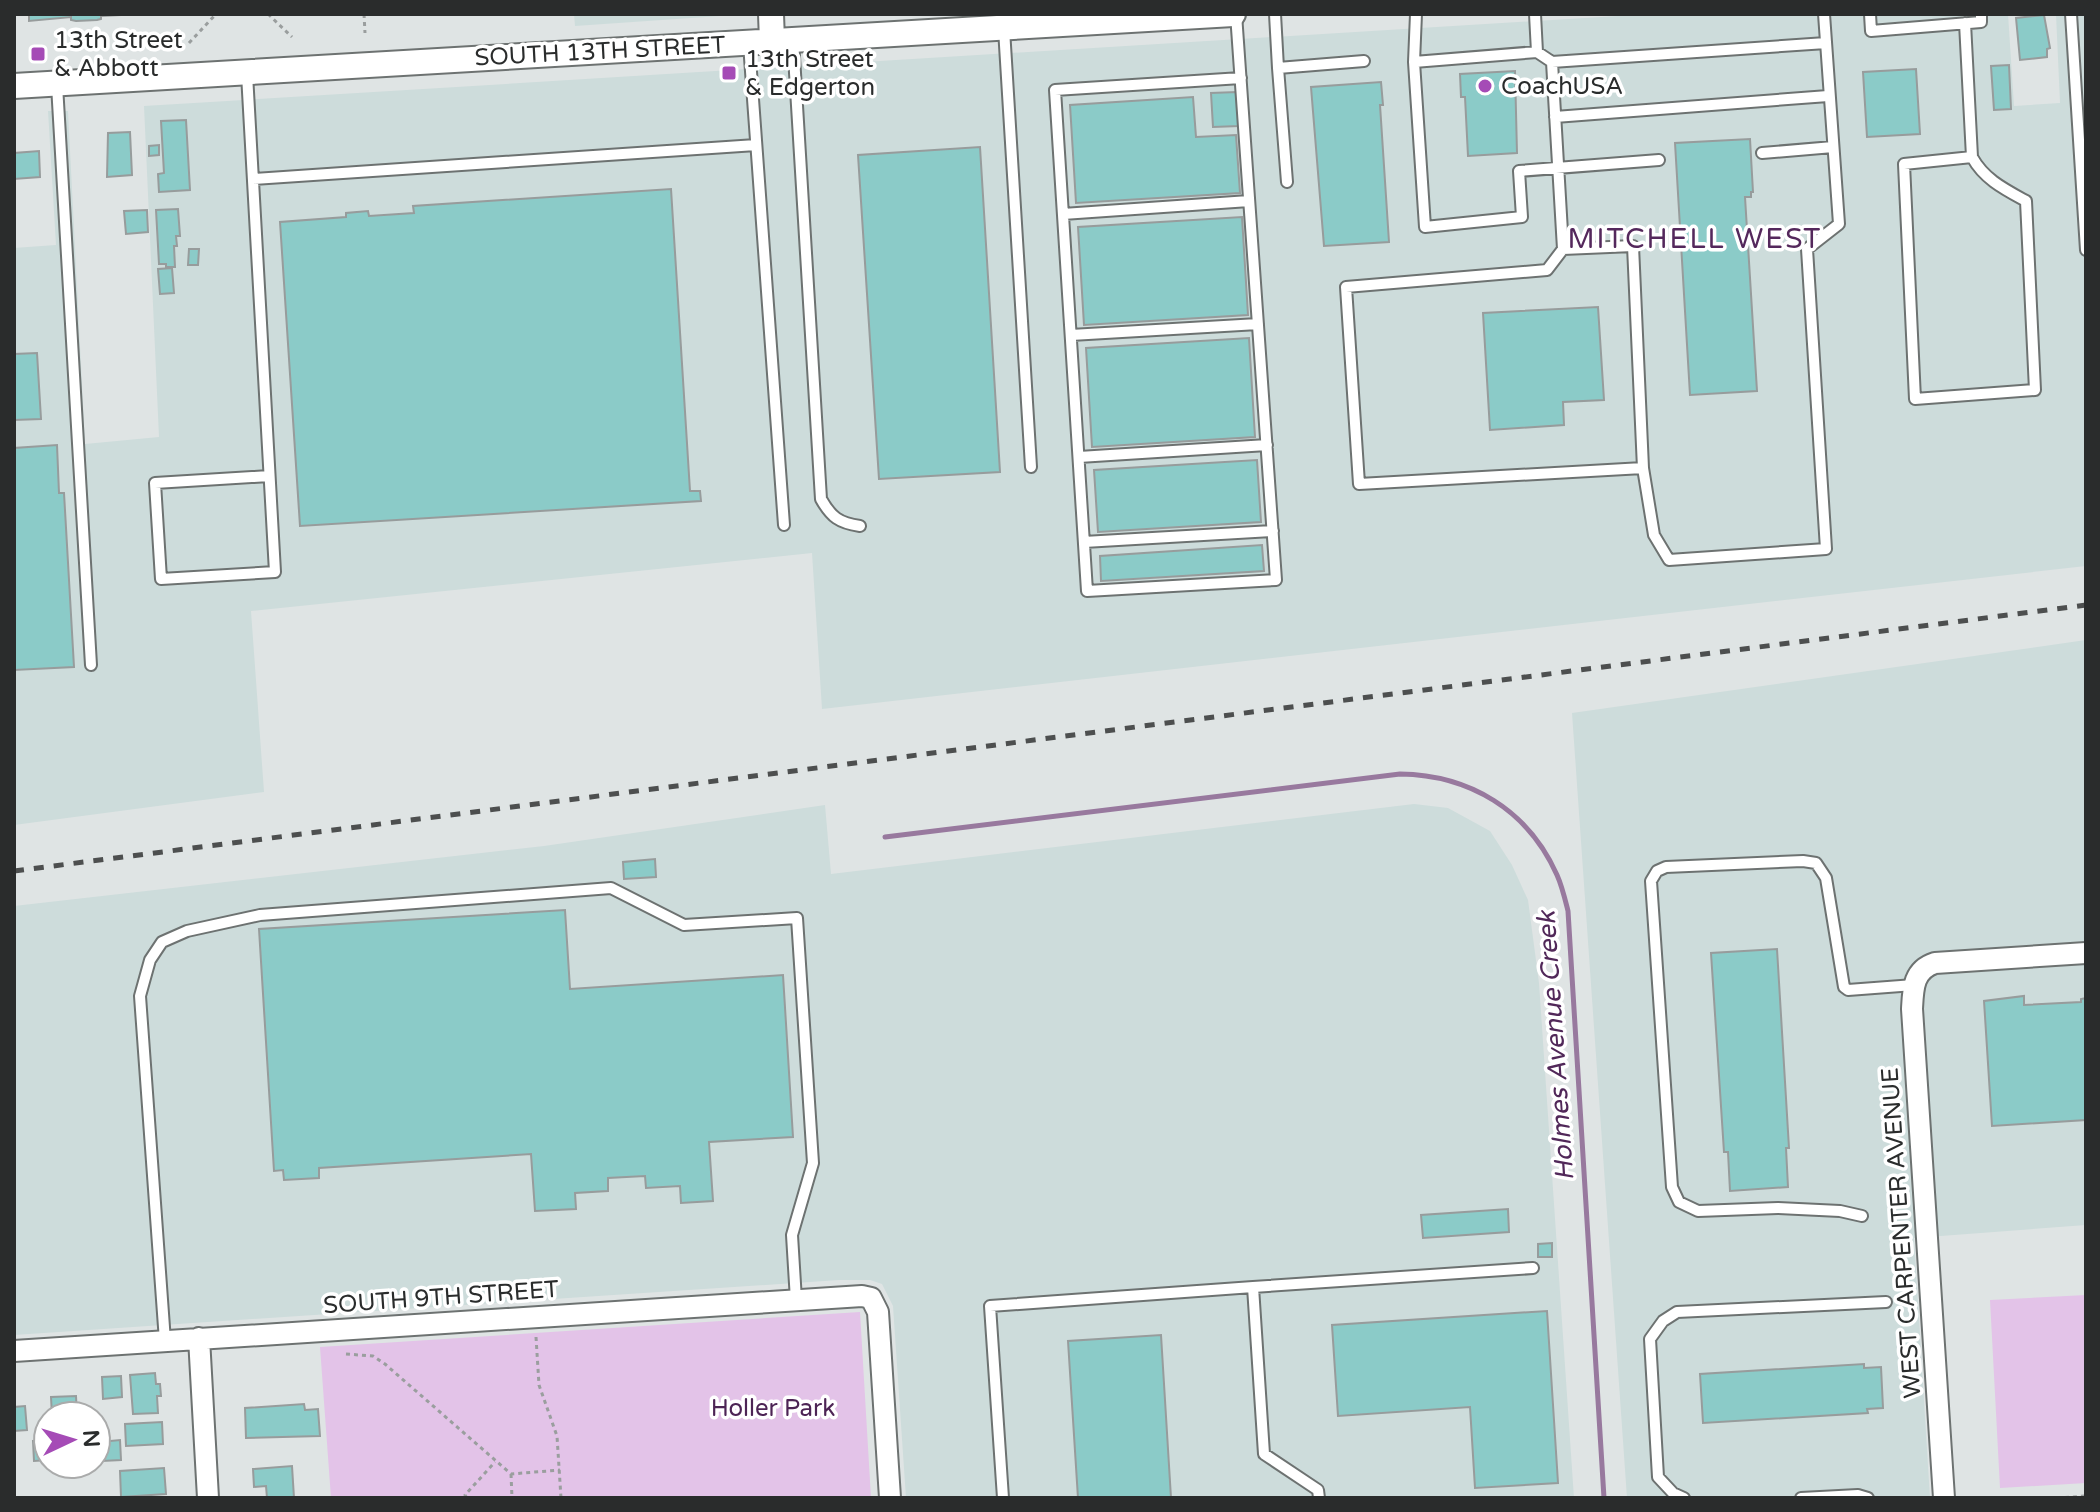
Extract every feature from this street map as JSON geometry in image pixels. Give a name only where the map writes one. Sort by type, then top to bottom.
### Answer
[{"type":"street","points":[[771,14],[771,41]]},
{"type":"street","name":"SOUTH 13TH STREET","points":[[14,86],[1235,14]]},
{"type":"street","points":[[1918,977],[1946,962],[2086,953]]},
{"type":"street","name":"WEST CARPENTER AVENUE","points":[[1918,977],[1912,1009],[1944,1498]]},
{"type":"street","name":"SOUTH 9TH STREET","points":[[14,1351],[853,1296],[871,1298],[878,1312],[890,1498]]},
{"type":"street","points":[[199,1338],[208,1498]]},
{"type":"lane","points":[[1235,14],[1241,78],[1276,580],[1087,591],[1055,90],[1241,78]]},
{"type":"lane","points":[[1275,14],[1287,182]]},
{"type":"lane","points":[[1416,14],[1414,62],[1425,227],[1522,217],[1519,171],[1659,160]]},
{"type":"lane","points":[[1535,14],[1537,52]]},
{"type":"lane","points":[[1563,249],[1633,246],[1643,468],[1654,535],[1669,560],[1826,549],[1807,249],[1839,224],[1824,14]]},
{"type":"lane","points":[[1870,14],[1871,31],[1981,22],[1981,14]]},
{"type":"lane","points":[[2071,14],[2086,250]]},
{"type":"lane","points":[[1965,23],[1972,157],[1978,169],[1991,181],[2026,201],[2035,390],[1915,399],[1904,164],[1972,157]]},
{"type":"lane","points":[[1004,27],[1031,467]]},
{"type":"lane","points":[[771,41],[756,145],[784,525]]},
{"type":"lane","points":[[771,41],[821,499],[829,515],[843,524],[860,526]]},
{"type":"lane","points":[[1414,62],[1537,52],[1552,62],[1826,43]]},
{"type":"lane","points":[[1278,68],[1364,61]]},
{"type":"lane","points":[[1552,62],[1563,249],[1547,270],[1346,287],[1359,484],[1643,468]]},
{"type":"lane","points":[[247,72],[275,572],[161,579],[155,483],[269,476]]},
{"type":"lane","points":[[56,83],[91,665]]},
{"type":"lane","points":[[1555,117],[1828,96]]},
{"type":"lane","points":[[253,179],[756,145]]},
{"type":"lane","points":[[1762,153],[1833,147]]},
{"type":"lane","points":[[1063,214],[1249,201]]},
{"type":"lane","points":[[1071,335],[1258,324]]},
{"type":"lane","points":[[1079,457],[1267,445]]},
{"type":"lane","points":[[1084,542],[1273,531]]},
{"type":"lane","points":[[1862,1216],[1840,1211],[1778,1208],[1698,1211],[1679,1202],[1672,1187],[1651,881],[1657,871],[1666,867],[1816,863],[1826,878],[1844,987],[1848,990],[1918,977]]},
{"type":"lane","points":[[165,1341],[140,996],[150,960],[162,942],[187,931],[260,915],[611,888],[684,925],[797,918],[813,1163],[792,1235],[796,1300]]},
{"type":"lane","points":[[1003,1498],[990,1306],[1533,1268]]},
{"type":"lane","points":[[1253,1287],[1264,1454],[1318,1490],[1319,1498]]},
{"type":"lane","points":[[1684,1498],[1673,1493],[1658,1477],[1650,1339],[1663,1321],[1677,1312],[1886,1302]]},
{"type":"lane","points":[[1801,1498],[1858,1495],[1868,1498]]},
{"type":"path","points":[[189,43],[216,14]]},
{"type":"path","points":[[268,14],[292,37]]},
{"type":"path","points":[[364,14],[365,33]]},
{"type":"path","points":[[535,1317],[539,1385],[557,1436],[561,1498]]},
{"type":"path","points":[[346,1354],[373,1356],[385,1364],[511,1474],[560,1470]]},
{"type":"path","points":[[467,1498],[465,1495],[495,1462]]},
{"type":"path","points":[[511,1474],[512,1498]]},
{"type":"path","points":[[2057,1498],[2086,1496]]},
{"type":"shaded area","points":[[574,14],[749,14],[575,26]]},
{"type":"shaded area","points":[[1650,14],[2008,14],[2014,106],[2060,103],[2056,14],[2086,14],[2086,566],[822,709],[812,553],[251,611],[264,792],[14,825],[14,248],[56,245],[48,111],[68,111],[85,444],[159,437],[144,106]]},
{"type":"shaded area","points":[[2086,640],[2086,1225],[1914,1238],[1930,1498],[1627,1498],[1572,713]]},
{"type":"shaded area","points":[[1414,804],[1448,808],[1490,831],[1512,865],[1528,900],[1539,983],[1574,1498],[906,1498],[893,1306],[882,1284],[870,1280],[14,1335],[14,906],[544,846],[825,805],[831,874]]},
{"type":"green space","points":[[2086,1295],[2086,1483],[2000,1488],[1990,1300]]},
{"type":"green space","name":"Holler Park","points":[[860,1312],[871,1498],[331,1498],[320,1347]]},
{"type":"building","points":[[29,14],[141,14],[101,16],[97,20],[76,21],[71,17],[29,21]]},
{"type":"building","points":[[2044,15],[2050,48],[2047,49],[2047,57],[2020,60],[2016,18]]},
{"type":"building","points":[[2009,65],[2011,109],[1994,110],[1991,66]]},
{"type":"building","points":[[1916,69],[1920,134],[1867,137],[1863,72]]},
{"type":"building","points":[[1515,71],[1517,153],[1468,156],[1465,97],[1461,97],[1460,74]]},
{"type":"building","points":[[1381,82],[1389,242],[1324,246],[1311,87]]},
{"type":"building","points":[[1237,92],[1239,126],[1213,127],[1211,93]]},
{"type":"building","points":[[1193,97],[1196,137],[1236,135],[1240,193],[1076,203],[1070,105]]},
{"type":"building","points":[[186,120],[190,190],[159,192],[158,174],[164,173],[161,121]]},
{"type":"building","points":[[130,132],[132,175],[107,177],[108,133]]},
{"type":"building","points":[[1750,139],[1753,192],[1751,197],[1745,197],[1757,391],[1690,395],[1675,143]]},
{"type":"building","points":[[159,145],[159,155],[149,156],[149,146]]},
{"type":"building","points":[[980,147],[1000,472],[879,479],[858,155]]},
{"type":"building","points":[[39,151],[40,177],[14,179],[14,153]]},
{"type":"building","points":[[671,189],[690,491],[700,491],[701,501],[300,526],[280,222],[346,217],[346,213],[368,211],[369,216],[414,213],[413,206]]},
{"type":"building","points":[[178,209],[180,236],[176,236],[177,246],[174,246],[175,267],[166,267],[166,264],[159,264],[156,210]]},
{"type":"building","points":[[147,210],[148,232],[126,234],[124,211]]},
{"type":"building","points":[[1242,217],[1248,315],[1084,325],[1078,227]]},
{"type":"building","points":[[189,249],[199,249],[198,265],[188,265]]},
{"type":"building","points":[[172,268],[174,293],[160,294],[158,269]]},
{"type":"building","points":[[1598,307],[1604,400],[1563,402],[1564,425],[1490,430],[1483,313]]},
{"type":"building","points":[[1249,338],[1255,437],[1092,447],[1086,348]]},
{"type":"building","points":[[37,353],[41,419],[14,420],[14,354]]},
{"type":"building","points":[[57,445],[59,493],[64,493],[74,667],[14,670],[14,448]]},
{"type":"building","points":[[1257,460],[1261,522],[1098,532],[1094,470]]},
{"type":"building","points":[[1262,545],[1264,571],[1101,581],[1100,556]]},
{"type":"building","points":[[655,859],[656,877],[624,879],[623,862]]},
{"type":"building","points":[[565,910],[570,989],[783,975],[793,1137],[709,1142],[713,1201],[681,1203],[680,1186],[646,1188],[645,1176],[608,1178],[608,1191],[575,1193],[576,1209],[535,1211],[531,1154],[319,1168],[319,1178],[284,1180],[283,1170],[274,1171],[259,929]]},
{"type":"building","points":[[1777,949],[1789,1148],[1786,1148],[1788,1187],[1730,1191],[1728,1152],[1724,1152],[1711,953]]},
{"type":"building","points":[[2024,996],[2024,1005],[2081,1002],[2086,998],[2086,1120],[1992,1126],[1984,1001]]},
{"type":"building","points":[[1508,1209],[1509,1232],[1423,1238],[1421,1215]]},
{"type":"building","points":[[1552,1243],[1552,1257],[1538,1257],[1538,1244]]},
{"type":"building","points":[[1547,1311],[1558,1483],[1475,1488],[1470,1407],[1338,1416],[1332,1325]]},
{"type":"building","points":[[1161,1335],[1171,1498],[1078,1498],[1068,1341]]},
{"type":"building","points":[[1864,1364],[1864,1368],[1881,1367],[1883,1408],[1867,1409],[1868,1413],[1703,1423],[1700,1374]]},
{"type":"building","points":[[155,1373],[161,1396],[157,1396],[158,1413],[133,1414],[130,1375]]},
{"type":"building","points":[[121,1376],[122,1397],[103,1399],[102,1377]]},
{"type":"building","points":[[76,1396],[76,1400],[51,1400],[51,1397]]},
{"type":"building","points":[[304,1404],[305,1410],[318,1409],[320,1436],[246,1438],[245,1408]]},
{"type":"building","points":[[25,1406],[27,1430],[14,1431],[14,1407]]},
{"type":"building","points":[[162,1422],[163,1444],[126,1446],[125,1424]]},
{"type":"building","points":[[120,1440],[121,1460],[112,1460],[112,1441]]},
{"type":"building","points":[[292,1466],[294,1498],[267,1498],[266,1486],[254,1487],[253,1469]]},
{"type":"building","points":[[164,1468],[166,1494],[121,1497],[120,1471]]},
{"type":"waterway","name":"Holmes Avenue Creek","points":[[885,837],[1400,774],[1426,776],[1473,789],[1513,815],[1545,852],[1559,879],[1568,911],[1604,1498]]},
{"type":"railway","points":[[14,871],[2086,605]]},
{"type":"place","name":"13th Street & Abbott","points":[[38,54]]},
{"type":"place","name":"13th Street & Edgerton","points":[[729,73]]},
{"type":"place","name":"CoachUSA","points":[[1485,86]]},
{"type":"district","name":"MITCHELL WEST","points":[[1695,238]]}]
